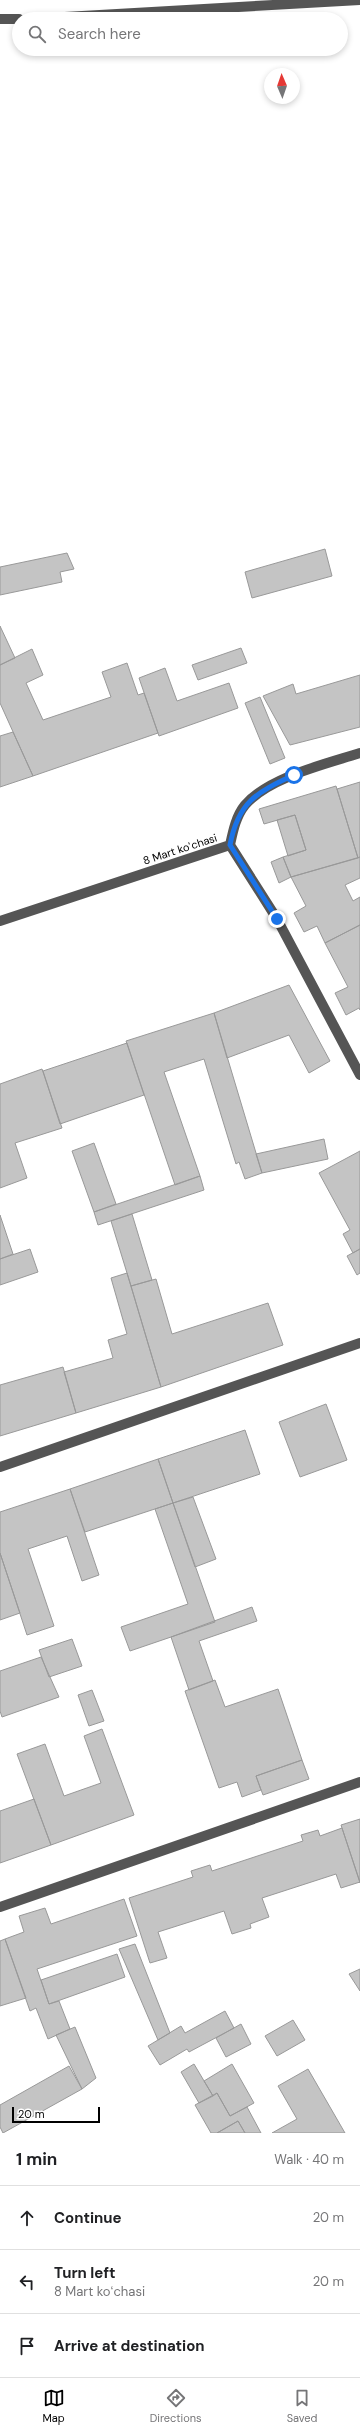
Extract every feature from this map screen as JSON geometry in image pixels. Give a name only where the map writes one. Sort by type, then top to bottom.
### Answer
[{"type":"street","points":[[152,12],[360,0]]},
{"type":"street","points":[[0,19],[12,20]]},
{"type":"street","points":[[230,845],[234,825],[245,805],[262,790],[294,775],[360,753]]},
{"type":"street","name":"8 Mart koʻchasi","points":[[0,921],[230,845],[277,919],[360,1075]]},
{"type":"street","points":[[0,1467],[360,1343]]},
{"type":"street","points":[[0,1907],[360,1782]]},
{"type":"building","points":[[325,549],[332,576],[252,598],[245,572]]},
{"type":"building","points":[[67,553],[74,569],[60,572],[62,582],[0,595],[0,567]]},
{"type":"building","points":[[0,626],[15,658],[0,665]]},
{"type":"building","points":[[241,648],[247,663],[198,680],[192,665]]},
{"type":"building","points":[[32,649],[43,675],[26,683],[43,720],[111,697],[102,672],[127,663],[138,695],[144,693],[158,733],[33,776],[0,703],[0,665]]},
{"type":"building","points":[[165,668],[177,701],[229,683],[238,708],[159,736],[139,678]]},
{"type":"building","points":[[360,675],[360,727],[290,745],[263,696],[293,684],[296,694]]},
{"type":"building","points":[[260,697],[285,758],[270,764],[245,703]]},
{"type":"building","points":[[13,732],[33,776],[0,787],[0,736]]},
{"type":"building","points":[[360,782],[360,857],[358,858],[337,789]]},
{"type":"building","points":[[336,786],[358,858],[291,877],[283,857],[306,850],[295,815],[264,824],[259,809]]},
{"type":"building","points":[[295,815],[306,850],[288,856],[277,820]]},
{"type":"building","points":[[283,857],[291,877],[279,883],[271,862]]},
{"type":"building","points":[[360,857],[360,878],[345,885],[353,901],[360,897],[360,925],[325,943],[317,926],[304,932],[294,913],[306,906],[291,877]]},
{"type":"building","points":[[360,925],[360,1010],[359,1008],[346,1015],[335,993],[348,987],[325,943]]},
{"type":"building","points":[[289,985],[330,1061],[309,1073],[289,1035],[227,1058],[214,1013]]},
{"type":"building","points":[[214,1013],[262,1173],[245,1179],[239,1162],[236,1164],[204,1059],[164,1072],[200,1176],[175,1185],[126,1041]]},
{"type":"building","points":[[127,1043],[144,1095],[60,1124],[43,1071]]},
{"type":"building","points":[[42,1069],[62,1128],[15,1143],[27,1178],[0,1188],[0,1084]]},
{"type":"building","points":[[324,1139],[328,1159],[262,1173],[256,1154]]},
{"type":"building","points":[[94,1143],[116,1204],[94,1212],[72,1151]]},
{"type":"building","points":[[360,1151],[360,1249],[353,1253],[343,1234],[350,1230],[319,1173]]},
{"type":"building","points":[[200,1176],[204,1190],[98,1225],[94,1212]]},
{"type":"building","points":[[132,1214],[152,1280],[131,1286],[111,1221]]},
{"type":"building","points":[[0,1215],[13,1254],[0,1259]]},
{"type":"building","points":[[30,1249],[38,1272],[0,1285],[0,1259]]},
{"type":"building","points":[[360,1249],[360,1273],[357,1275],[347,1256]]},
{"type":"building","points":[[127,1273],[161,1387],[76,1413],[64,1372],[113,1358],[108,1340],[127,1334],[111,1278]]},
{"type":"building","points":[[156,1279],[172,1334],[268,1303],[283,1345],[161,1387],[131,1286]]},
{"type":"building","points":[[63,1367],[76,1413],[0,1436],[0,1385]]},
{"type":"building","points":[[326,1404],[347,1460],[300,1477],[279,1422]]},
{"type":"building","points":[[245,1430],[260,1474],[173,1503],[158,1459]]},
{"type":"building","points":[[158,1459],[173,1503],[85,1532],[70,1489]]},
{"type":"building","points":[[70,1489],[99,1575],[82,1581],[67,1536],[28,1549],[54,1626],[27,1635],[0,1553],[0,1512]]},
{"type":"building","points":[[193,1497],[216,1559],[195,1567],[173,1503]]},
{"type":"building","points":[[173,1503],[215,1622],[130,1651],[121,1627],[188,1604],[155,1509]]},
{"type":"building","points":[[0,1553],[20,1613],[0,1620]]},
{"type":"building","points":[[252,1607],[257,1621],[199,1641],[213,1681],[189,1690],[171,1637]]},
{"type":"building","points":[[72,1639],[82,1666],[49,1677],[39,1650]]},
{"type":"building","points":[[41,1657],[59,1697],[2,1717],[0,1711],[0,1671]]},
{"type":"building","points":[[215,1680],[225,1707],[278,1689],[302,1760],[256,1776],[261,1790],[242,1797],[237,1782],[219,1788],[185,1691]]},
{"type":"building","points":[[92,1690],[104,1721],[89,1726],[78,1695]]},
{"type":"building","points":[[102,1729],[134,1815],[51,1845],[17,1754],[45,1744],[64,1796],[101,1783],[84,1736]]},
{"type":"building","points":[[302,1760],[309,1779],[263,1795],[256,1776]]},
{"type":"building","points":[[34,1799],[51,1845],[0,1863],[0,1811]]},
{"type":"building","points":[[360,1819],[360,1883],[341,1825]]},
{"type":"building","points":[[342,1828],[360,1882],[341,1888],[336,1874],[262,1898],[269,1917],[250,1924],[251,1928],[232,1934],[224,1911],[158,1932],[167,1958],[150,1963],[129,1898],[193,1877],[191,1871],[210,1865],[212,1871],[303,1841],[301,1835],[318,1830],[320,1836]]},
{"type":"building","points":[[124,1899],[137,1936],[37,1969],[49,2004],[59,2001],[70,2029],[48,2039],[36,2008],[30,2011],[5,1939],[24,1932],[19,1916],[45,1908],[51,1924]]},
{"type":"building","points":[[5,1939],[26,1998],[0,2006],[0,1941]]},
{"type":"building","points":[[135,1944],[170,2033],[158,2040],[119,1949]]},
{"type":"building","points":[[117,1954],[125,1977],[49,2004],[41,1980]]},
{"type":"building","points":[[360,1969],[360,1991],[349,1974]]},
{"type":"building","points":[[225,2011],[234,2028],[189,2052],[187,2049],[160,2065],[148,2046],[181,2026],[185,2033]]},
{"type":"building","points":[[293,2020],[305,2040],[277,2056],[265,2036]]},
{"type":"building","points":[[241,2024],[251,2044],[226,2057],[216,2038]]},
{"type":"building","points":[[75,2027],[96,2078],[82,2089],[56,2035]]},
{"type":"building","points":[[194,2064],[213,2096],[199,2103],[181,2072]]},
{"type":"building","points":[[232,2064],[254,2103],[230,2116],[217,2093],[213,2096],[204,2081]]},
{"type":"building","points":[[69,2066],[82,2089],[3,2133],[0,2127],[0,2105]]},
{"type":"building","points":[[308,2069],[345,2133],[272,2133],[297,2119],[278,2086]]},
{"type":"building","points":[[217,2093],[230,2116],[247,2107],[261,2133],[245,2133],[238,2121],[217,2133],[211,2133],[195,2105]]},
{"type":"building","points":[[238,2121],[245,2133],[217,2133]]},
{"type":"route","points":[[277,919],[230,845],[234,825],[245,805],[262,790],[294,775]]}]
